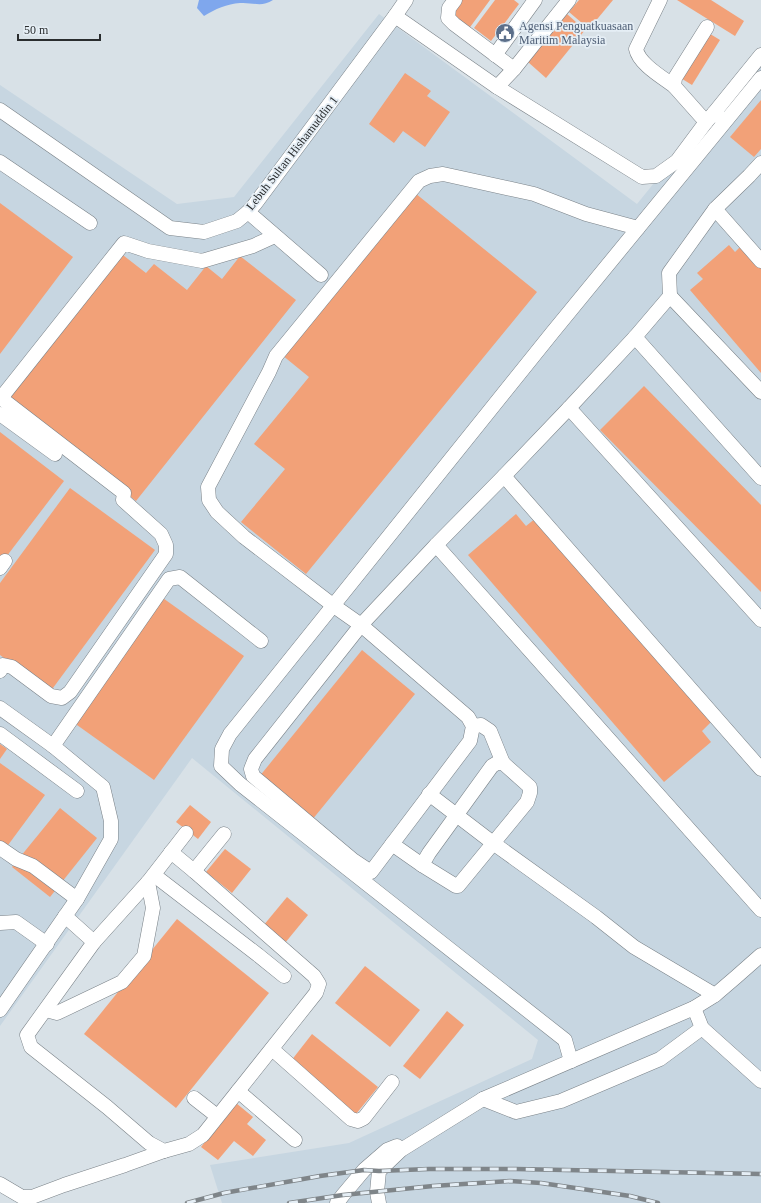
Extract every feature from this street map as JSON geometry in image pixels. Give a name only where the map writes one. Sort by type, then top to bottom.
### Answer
[{"type":"street","name":"Lebuh Sultan Hishamuddin 1","points":[[0,110],[170,228],[204,232],[237,221],[255,204],[396,16],[406,0]]},
{"type":"street","points":[[455,0],[449,8],[448,18],[514,69]]},
{"type":"street","points":[[494,55],[535,0]]},
{"type":"street","points":[[497,87],[514,69],[569,0]]},
{"type":"street","points":[[660,0],[636,49],[637,55],[710,117],[726,122]]},
{"type":"street","points":[[396,16],[497,87],[642,177],[656,176],[677,161],[710,117],[761,55]]},
{"type":"street","points":[[674,86],[675,78],[707,27]]},
{"type":"street","points":[[571,1061],[565,1040],[240,784],[221,766],[222,749],[230,734],[542,345],[761,78]]},
{"type":"street","points":[[0,162],[90,223]]},
{"type":"street","points":[[761,163],[715,209],[669,273],[670,296],[761,392]]},
{"type":"street","points":[[638,228],[586,214],[534,194],[443,174],[430,176],[419,181],[276,356],[208,487],[209,500],[216,512],[244,537],[361,625],[468,717],[473,726],[470,740],[371,872],[353,860],[252,776],[251,769],[255,759],[361,625],[635,338],[670,296]]},
{"type":"street","points":[[715,209],[761,261]]},
{"type":"street","points":[[248,212],[322,275]]},
{"type":"street","points":[[1,666],[12,667],[51,696],[62,698],[70,692],[166,554],[166,545],[162,534],[123,500],[124,493],[2,399],[5,393],[124,243],[148,251],[202,260],[253,246],[275,236]]},
{"type":"street","points":[[635,338],[761,478]]},
{"type":"street","points":[[569,408],[761,620]]},
{"type":"street","points":[[0,414],[55,454]]},
{"type":"street","points":[[504,476],[761,769]]},
{"type":"street","points":[[436,545],[761,910]]},
{"type":"street","points":[[53,746],[169,579],[180,577],[261,641]]},
{"type":"street","points":[[0,708],[53,746],[103,787],[111,821],[111,839],[77,899],[0,1010]]},
{"type":"street","points":[[392,844],[452,885],[458,886],[527,802],[530,788],[503,762],[490,731],[481,725],[473,726]]},
{"type":"street","points":[[0,734],[77,791]]},
{"type":"street","points":[[422,865],[429,853],[492,766],[503,762]]},
{"type":"street","points":[[429,794],[493,843],[596,917],[634,947],[715,995]]},
{"type":"street","points":[[164,1151],[149,1143],[107,1107],[31,1047],[27,1034],[46,1010],[94,942],[151,878],[186,833]]},
{"type":"street","points":[[194,871],[224,834]]},
{"type":"street","points":[[0,848],[16,859],[33,866],[77,899]]},
{"type":"street","points":[[0,1184],[22,1197],[32,1197],[164,1151],[189,1144],[203,1135],[316,993],[319,984],[314,976],[171,852]]},
{"type":"street","points":[[151,878],[258,955],[284,976]]},
{"type":"street","points":[[46,1010],[57,1012],[122,982],[144,956],[154,908],[151,878]]},
{"type":"street","points":[[65,916],[94,942]]},
{"type":"street","points":[[0,923],[16,922],[47,944]]},
{"type":"street","points":[[379,1203],[377,1192],[379,1171],[401,1150],[483,1099],[694,1008],[715,995],[761,955]]},
{"type":"street","points":[[694,1008],[702,1028],[761,1081]]},
{"type":"street","points":[[483,1099],[516,1112],[561,1101],[660,1059],[702,1028]]},
{"type":"street","points":[[272,1049],[350,1119],[358,1121],[364,1118],[392,1082]]},
{"type":"street","points":[[238,1091],[295,1140]]},
{"type":"street","points":[[194,1098],[217,1116]]},
{"type":"street","points":[[338,1203],[364,1170],[387,1150],[420,1138]]},
{"type":"shaded area","points":[[379,14],[637,204],[761,51],[761,1203],[222,1203],[210,1165],[349,1143],[532,1059],[538,1040],[192,758],[0,1026],[0,85],[177,204],[234,197]]},
{"type":"water","points":[[199,0],[273,0],[265,4],[230,4],[204,16],[197,8]]},
{"type":"building","points":[[459,0],[490,0],[465,34],[445,19]]},
{"type":"building","points":[[495,0],[514,0],[519,4],[491,41],[474,28]]},
{"type":"building","points":[[579,0],[613,0],[589,29],[569,12]]},
{"type":"building","points":[[677,0],[711,0],[744,21],[735,36]]},
{"type":"building","points":[[567,14],[585,30],[546,78],[528,62]]},
{"type":"building","points":[[707,32],[720,40],[692,85],[679,77]]},
{"type":"building","points":[[405,73],[431,91],[427,96],[450,112],[425,147],[403,131],[394,143],[369,124]]},
{"type":"building","points":[[761,100],[761,149],[754,157],[730,137]]},
{"type":"building","points":[[415,193],[537,292],[306,574],[241,522],[285,469],[254,444],[309,377],[282,355]]},
{"type":"building","points":[[0,203],[73,257],[0,354]]},
{"type":"building","points":[[729,245],[735,252],[741,246],[761,269],[761,373],[690,290],[703,279],[697,273]]},
{"type":"building","points":[[119,252],[146,273],[154,264],[187,290],[206,266],[222,279],[240,256],[296,300],[136,501],[4,397]]},
{"type":"building","points":[[644,386],[761,505],[761,592],[600,430]]},
{"type":"building","points":[[0,432],[64,481],[0,565]]},
{"type":"building","points":[[70,488],[155,550],[50,692],[0,655],[0,583]]},
{"type":"building","points":[[516,514],[526,526],[536,518],[711,722],[702,731],[711,742],[664,782],[468,555]]},
{"type":"building","points":[[160,596],[244,656],[154,780],[70,720]]},
{"type":"building","points":[[362,650],[415,694],[312,820],[259,777]]},
{"type":"building","points":[[0,744],[7,749],[0,759]]},
{"type":"building","points":[[0,763],[45,795],[0,856]]},
{"type":"building","points":[[190,805],[211,822],[198,839],[176,822]]},
{"type":"building","points":[[60,808],[97,838],[50,897],[12,867]]},
{"type":"building","points":[[225,849],[251,869],[232,893],[206,872]]},
{"type":"building","points":[[287,897],[308,915],[285,943],[263,926]]},
{"type":"building","points":[[177,919],[269,993],[176,1108],[84,1034]]},
{"type":"building","points":[[365,966],[420,1010],[390,1047],[335,1003]]},
{"type":"building","points":[[447,1011],[464,1025],[420,1079],[403,1066]]},
{"type":"building","points":[[312,1034],[378,1087],[352,1119],[287,1066]]},
{"type":"building","points":[[236,1103],[253,1117],[247,1124],[266,1140],[253,1156],[234,1141],[218,1160],[201,1147]]},
{"type":"railway","points":[[187,1203],[224,1193],[320,1176],[364,1170],[516,1169],[761,1174]]},
{"type":"railway","points":[[289,1203],[343,1195],[433,1186],[510,1181],[541,1183],[630,1196],[658,1203]]},
{"type":"place","name":"Agensi Penguatkuasaan Maritim Malaysia","points":[[505,33]]}]
